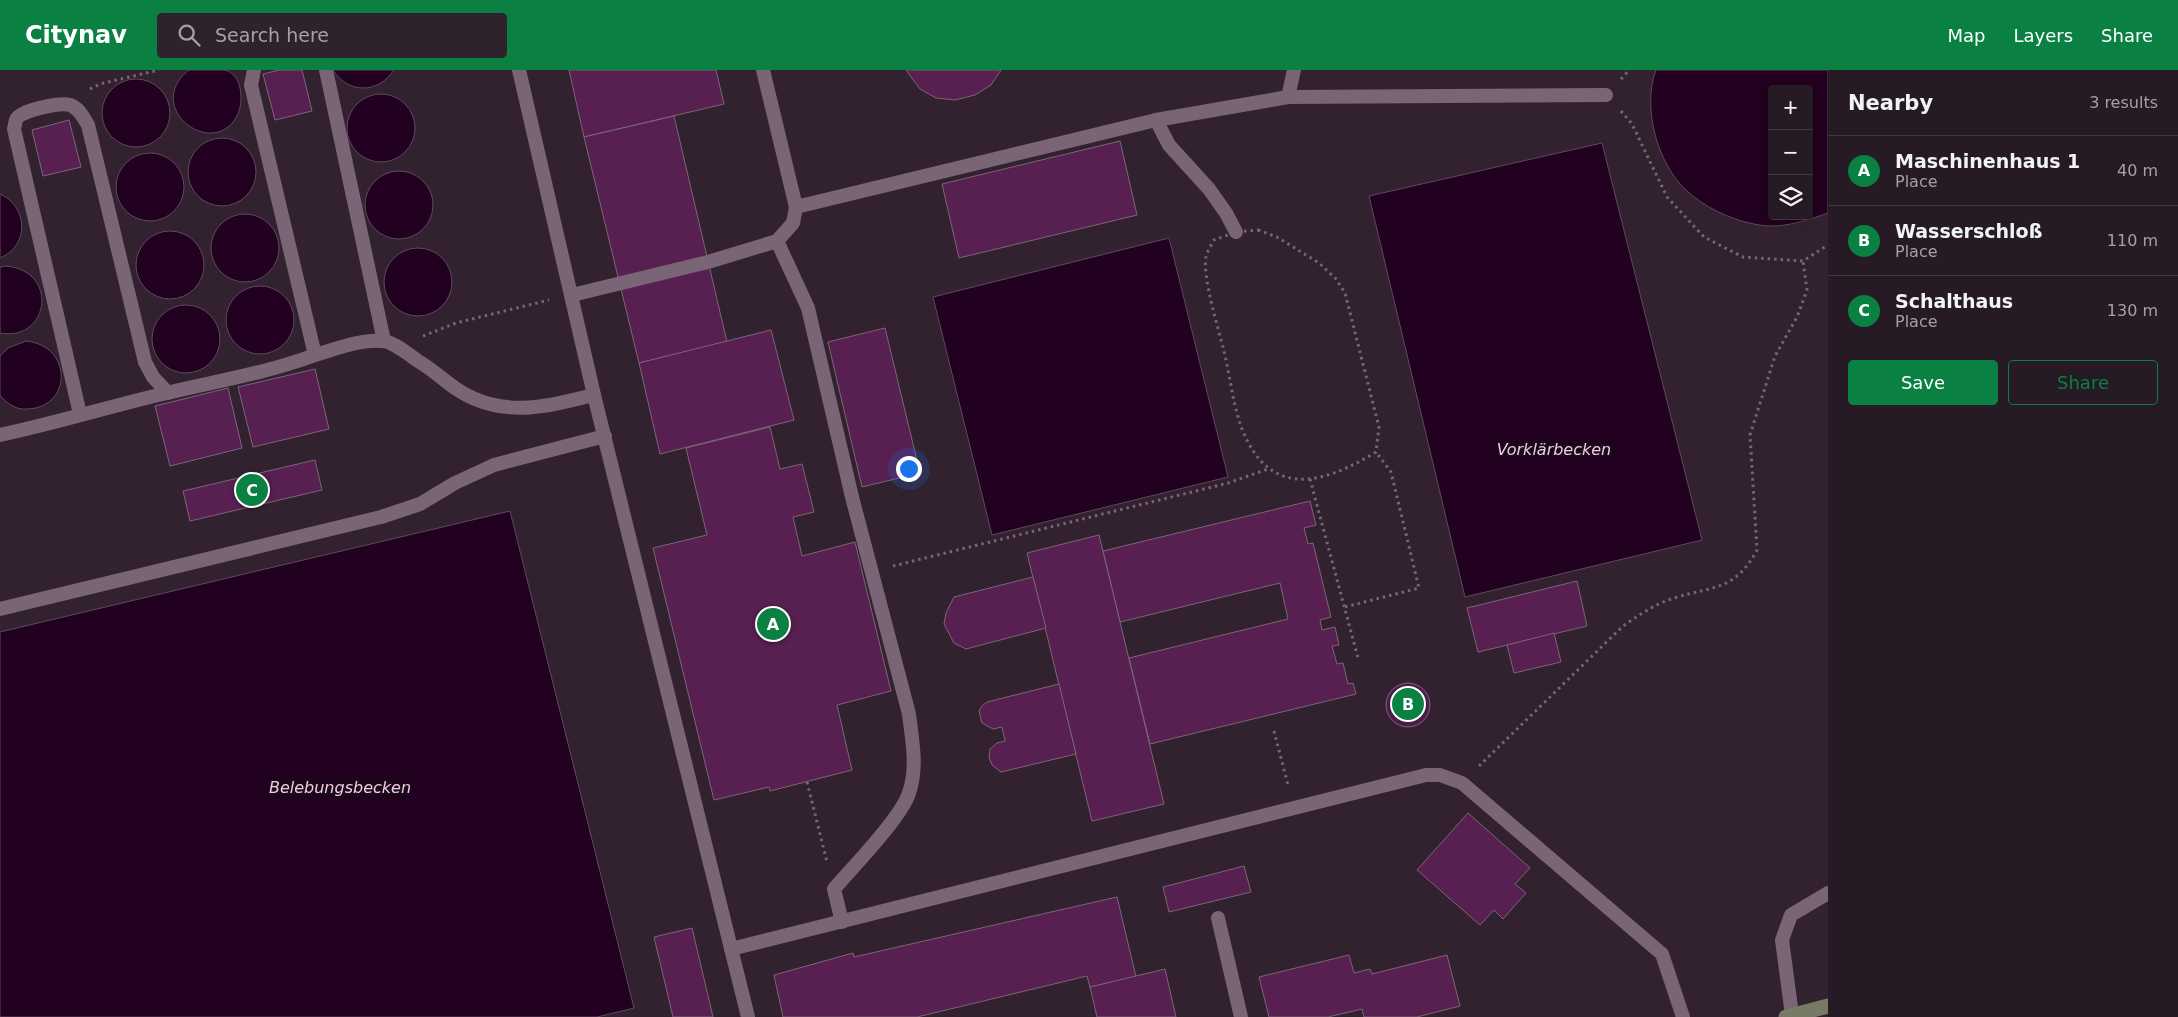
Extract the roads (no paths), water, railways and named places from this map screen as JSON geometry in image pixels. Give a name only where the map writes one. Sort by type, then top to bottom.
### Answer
[{"type":"street","points":[[1789,1016],[1828,1006]]},
{"type":"lane","points":[[254,70],[251,85],[315,354]]},
{"type":"lane","points":[[326,70],[384,340]]},
{"type":"lane","points":[[519,70],[594,395],[748,1017]]},
{"type":"lane","points":[[572,295],[716,260],[777,241],[793,222],[796,207],[762,70]]},
{"type":"lane","points":[[1288,97],[1294,70]]},
{"type":"lane","points":[[796,207],[1156,120],[1288,97],[1606,94]]},
{"type":"lane","points":[[80,414],[14,129],[16,119],[25,112],[70,105],[81,113],[88,125],[146,362],[153,377],[168,393]]},
{"type":"lane","points":[[1156,120],[1168,145],[1209,189],[1226,213],[1236,232]]},
{"type":"lane","points":[[777,241],[808,308],[909,714],[914,772],[909,795],[893,819],[834,889],[842,922]]},
{"type":"lane","points":[[0,435],[80,414],[259,373],[315,354],[356,344],[384,340],[431,368],[456,388],[498,407],[540,408],[594,395]]},
{"type":"lane","points":[[0,609],[381,517],[420,504],[454,483],[494,465],[605,436]]},
{"type":"lane","points":[[732,949],[1426,775],[1440,775],[1462,782],[1662,954],[1683,1017]]},
{"type":"lane","points":[[1789,1016],[1782,940],[1791,915],[1828,893]]},
{"type":"lane","points":[[1218,918],[1241,1017]]},
{"type":"water","points":[[189,70],[224,70],[230,72],[235,77],[240,89],[241,104],[237,116],[226,128],[213,133],[199,131],[186,124],[177,113],[173,99],[177,84]]},
{"type":"water","points":[[333,70],[394,70],[380,83],[372,87],[363,88],[347,83],[339,78]]},
{"type":"water","points":[[1656,70],[1828,70],[1828,213],[1813,218],[1813,85],[1768,85],[1768,220],[1806,220],[1773,226],[1763,226],[1726,216],[1701,202],[1686,190],[1676,179],[1660,150],[1655,134],[1651,101],[1652,85]]},
{"type":"water","points":[[136,79],[149,82],[160,89],[167,100],[170,113],[167,126],[160,137],[149,144],[136,147],[123,144],[112,137],[105,126],[102,113],[105,100],[112,89],[123,82]]},
{"type":"water","points":[[381,94],[394,97],[405,104],[412,115],[415,128],[412,141],[405,152],[394,159],[381,162],[368,159],[357,152],[350,141],[347,128],[350,115],[357,104],[368,97]]},
{"type":"water","points":[[222,138],[235,141],[246,148],[253,159],[256,172],[253,185],[246,196],[235,203],[222,206],[209,203],[198,196],[191,185],[188,172],[191,159],[198,148],[209,141]]},
{"type":"water","name":"Vorklärbecken","points":[[1602,143],[1702,540],[1465,597],[1369,196]]},
{"type":"water","points":[[150,153],[163,156],[174,163],[181,174],[184,187],[181,200],[174,211],[163,218],[150,221],[137,218],[126,211],[119,200],[116,187],[119,174],[126,163],[137,156]]},
{"type":"water","points":[[399,171],[412,174],[423,181],[430,192],[433,205],[430,218],[423,229],[412,236],[399,239],[386,236],[375,229],[368,218],[365,205],[368,192],[375,181],[386,174]]},
{"type":"water","points":[[0,194],[16,207],[22,226],[21,236],[17,245],[0,258]]},
{"type":"water","points":[[245,214],[258,217],[269,224],[276,235],[279,248],[276,261],[269,272],[258,279],[245,282],[232,279],[221,272],[214,261],[211,248],[214,235],[221,224],[232,217]]},
{"type":"water","points":[[170,231],[183,234],[194,241],[201,252],[204,265],[201,278],[194,289],[183,296],[170,299],[157,296],[146,289],[139,278],[136,265],[139,252],[146,241],[157,234]]},
{"type":"water","points":[[1169,238],[1228,477],[992,535],[933,297]]},
{"type":"water","points":[[418,248],[431,251],[442,258],[449,269],[452,282],[449,295],[442,306],[431,313],[418,316],[405,313],[394,306],[387,295],[384,282],[387,269],[394,258],[405,251]]},
{"type":"water","points":[[6,266],[23,271],[35,280],[41,292],[42,305],[38,317],[29,327],[17,333],[0,333],[0,267]]},
{"type":"water","points":[[260,286],[273,289],[284,296],[291,307],[294,320],[291,333],[284,344],[273,351],[260,354],[247,351],[236,344],[229,333],[226,320],[229,307],[236,296],[247,289]]},
{"type":"water","points":[[186,305],[199,308],[210,315],[217,326],[220,339],[217,352],[210,363],[199,370],[186,373],[173,370],[162,363],[155,352],[152,339],[155,326],[162,315],[173,308]]},
{"type":"water","points":[[26,341],[42,345],[53,354],[59,365],[61,377],[59,389],[52,399],[41,406],[22,409],[5,401],[0,395],[0,356],[8,348]]},
{"type":"water","name":"Belebungsbecken","points":[[510,511],[634,1008],[597,1017],[0,1017],[0,632]]},
{"type":"place","name":"Schalthaus","points":[[252,490]]},
{"type":"place","name":"Maschinenhaus 1","points":[[773,624]]},
{"type":"place","name":"Wasserschloß","points":[[1408,704]]}]
